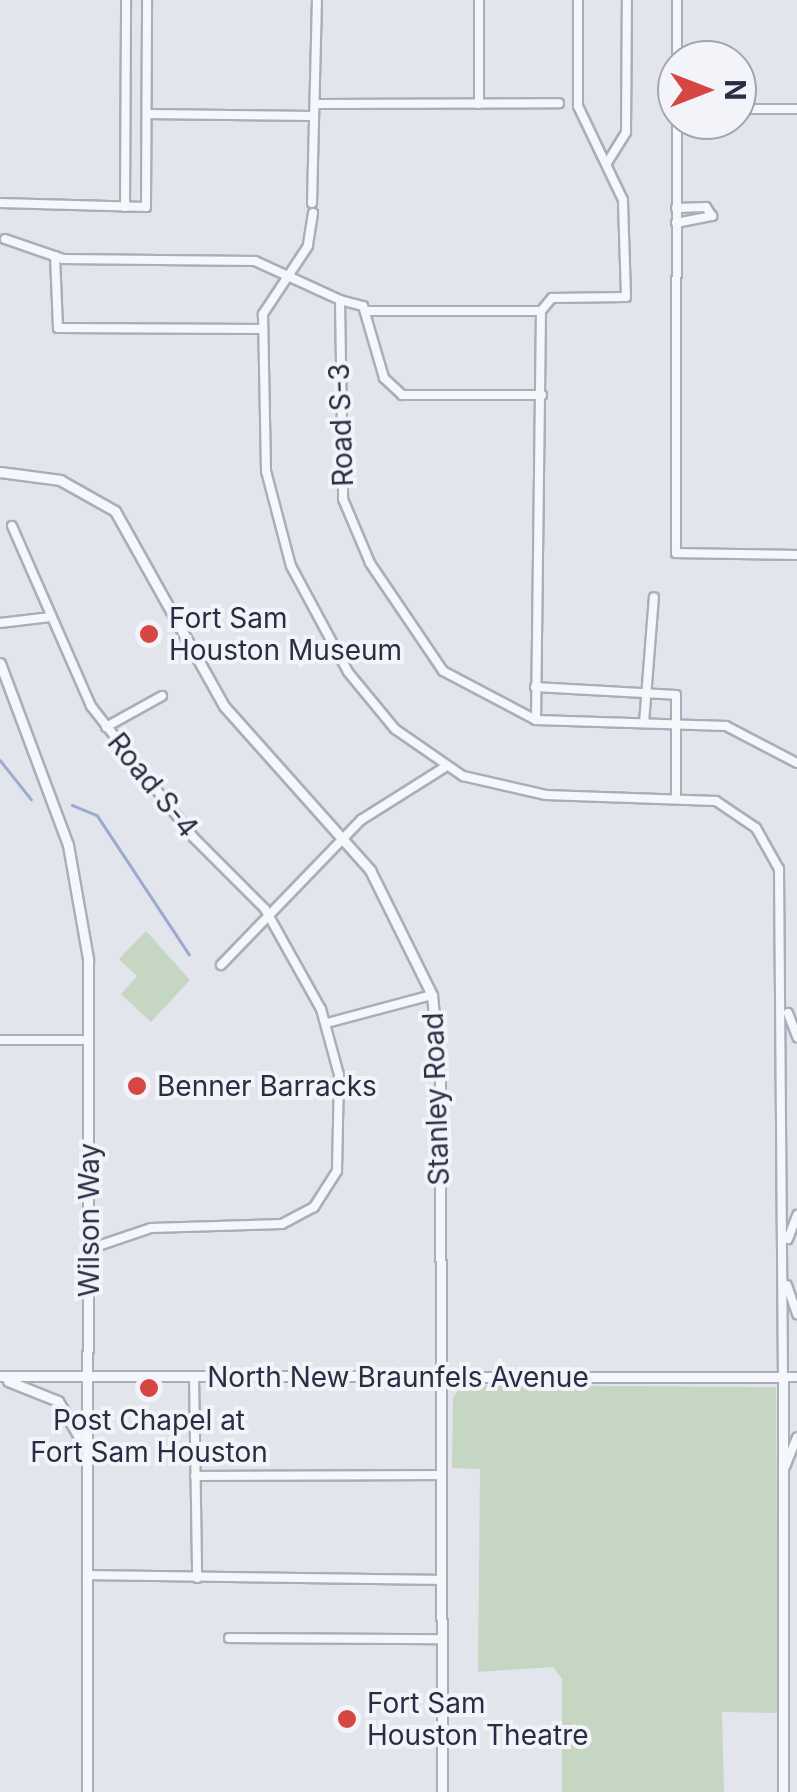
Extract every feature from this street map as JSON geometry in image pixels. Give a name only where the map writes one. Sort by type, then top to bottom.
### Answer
[{"type":"street","points":[[125,208],[126,0]]},
{"type":"street","points":[[0,202],[51,208],[146,208],[147,0]]},
{"type":"street","points":[[317,0],[317,104],[313,116],[308,246],[268,299],[262,329],[266,471],[291,566],[364,694],[445,767],[546,795],[676,797],[732,808],[771,851],[785,894],[783,1792]]},
{"type":"street","points":[[479,0],[480,104]]},
{"type":"street","points":[[536,720],[541,310],[552,298],[626,296],[626,220],[607,163],[578,106],[578,0]]},
{"type":"street","points":[[607,163],[626,132],[627,0]]},
{"type":"street","points":[[676,0],[676,40]]},
{"type":"street","points":[[317,104],[559,103]]},
{"type":"street","points":[[757,109],[797,109]]},
{"type":"street","points":[[147,114],[313,116]]},
{"type":"street","points":[[677,140],[676,554],[797,555]]},
{"type":"street","points":[[676,208],[706,207],[712,216],[676,224]]},
{"type":"street","points":[[6,239],[55,256],[245,260],[288,274],[366,311],[541,310]]},
{"type":"street","points":[[55,256],[58,328],[262,329]]},
{"type":"street","name":"Road S-3","points":[[340,300],[337,469],[362,547],[443,671],[536,720],[740,730],[797,762]]},
{"type":"street","points":[[366,311],[384,378],[402,396],[542,396]]},
{"type":"street","name":"Stanley Road","points":[[0,472],[60,480],[115,512],[224,706],[344,840],[395,908],[432,996],[442,1474],[442,1792]]},
{"type":"street","name":"Road S-4","points":[[12,526],[50,618],[106,727],[270,917],[327,1023],[341,1108],[333,1184],[282,1224],[151,1228],[88,1249]]},
{"type":"street","points":[[644,724],[643,690],[654,597]]},
{"type":"street","points":[[0,623],[50,618]]},
{"type":"street","name":"Wilson Way","points":[[0,663],[68,846],[88,959],[88,1792]]},
{"type":"street","points":[[535,688],[643,690],[676,695],[676,797]]},
{"type":"street","points":[[106,727],[162,696]]},
{"type":"street","points":[[221,965],[344,840],[445,767]]},
{"type":"street","points":[[327,1023],[432,996]]},
{"type":"street","points":[[786,1004],[797,1037]]},
{"type":"street","points":[[0,1040],[89,1040]]},
{"type":"street","points":[[785,1129],[797,1120]]},
{"type":"street","points":[[785,1129],[797,1137]]},
{"type":"street","points":[[784,1253],[797,1215]]},
{"type":"street","points":[[784,1272],[797,1314]]},
{"type":"street","points":[[194,1376],[198,1578]]},
{"type":"street","name":"North New Braunfels Avenue","points":[[0,1378],[797,1377]]},
{"type":"street","points":[[0,1378],[58,1402],[88,1454]]},
{"type":"street","points":[[783,1481],[797,1438]]},
{"type":"street","points":[[195,1476],[442,1474]]},
{"type":"street","points":[[86,1576],[442,1580]]},
{"type":"street","points":[[229,1638],[442,1639]]},
{"type":"street","points":[[783,1724],[797,1726]]},
{"type":"green space","points":[[146,931],[190,980],[151,1022],[121,994],[137,976],[119,959]]},
{"type":"green space","points":[[462,1385],[776,1387],[778,1713],[722,1712],[724,1792],[562,1792],[562,1679],[553,1667],[478,1672],[480,1469],[452,1468],[453,1398]]},
{"type":"waterway","points":[[0,760],[31,799]]},
{"type":"waterway","points":[[72,805],[97,815],[189,954]]},
{"type":"place","name":"Fort Sam Houston Museum","points":[[149,634]]},
{"type":"place","name":"Benner Barracks","points":[[137,1086]]},
{"type":"place","name":"Post Chapel at Fort Sam Houston","points":[[149,1388]]},
{"type":"place","name":"Fort Sam Houston Theatre","points":[[347,1719]]}]
